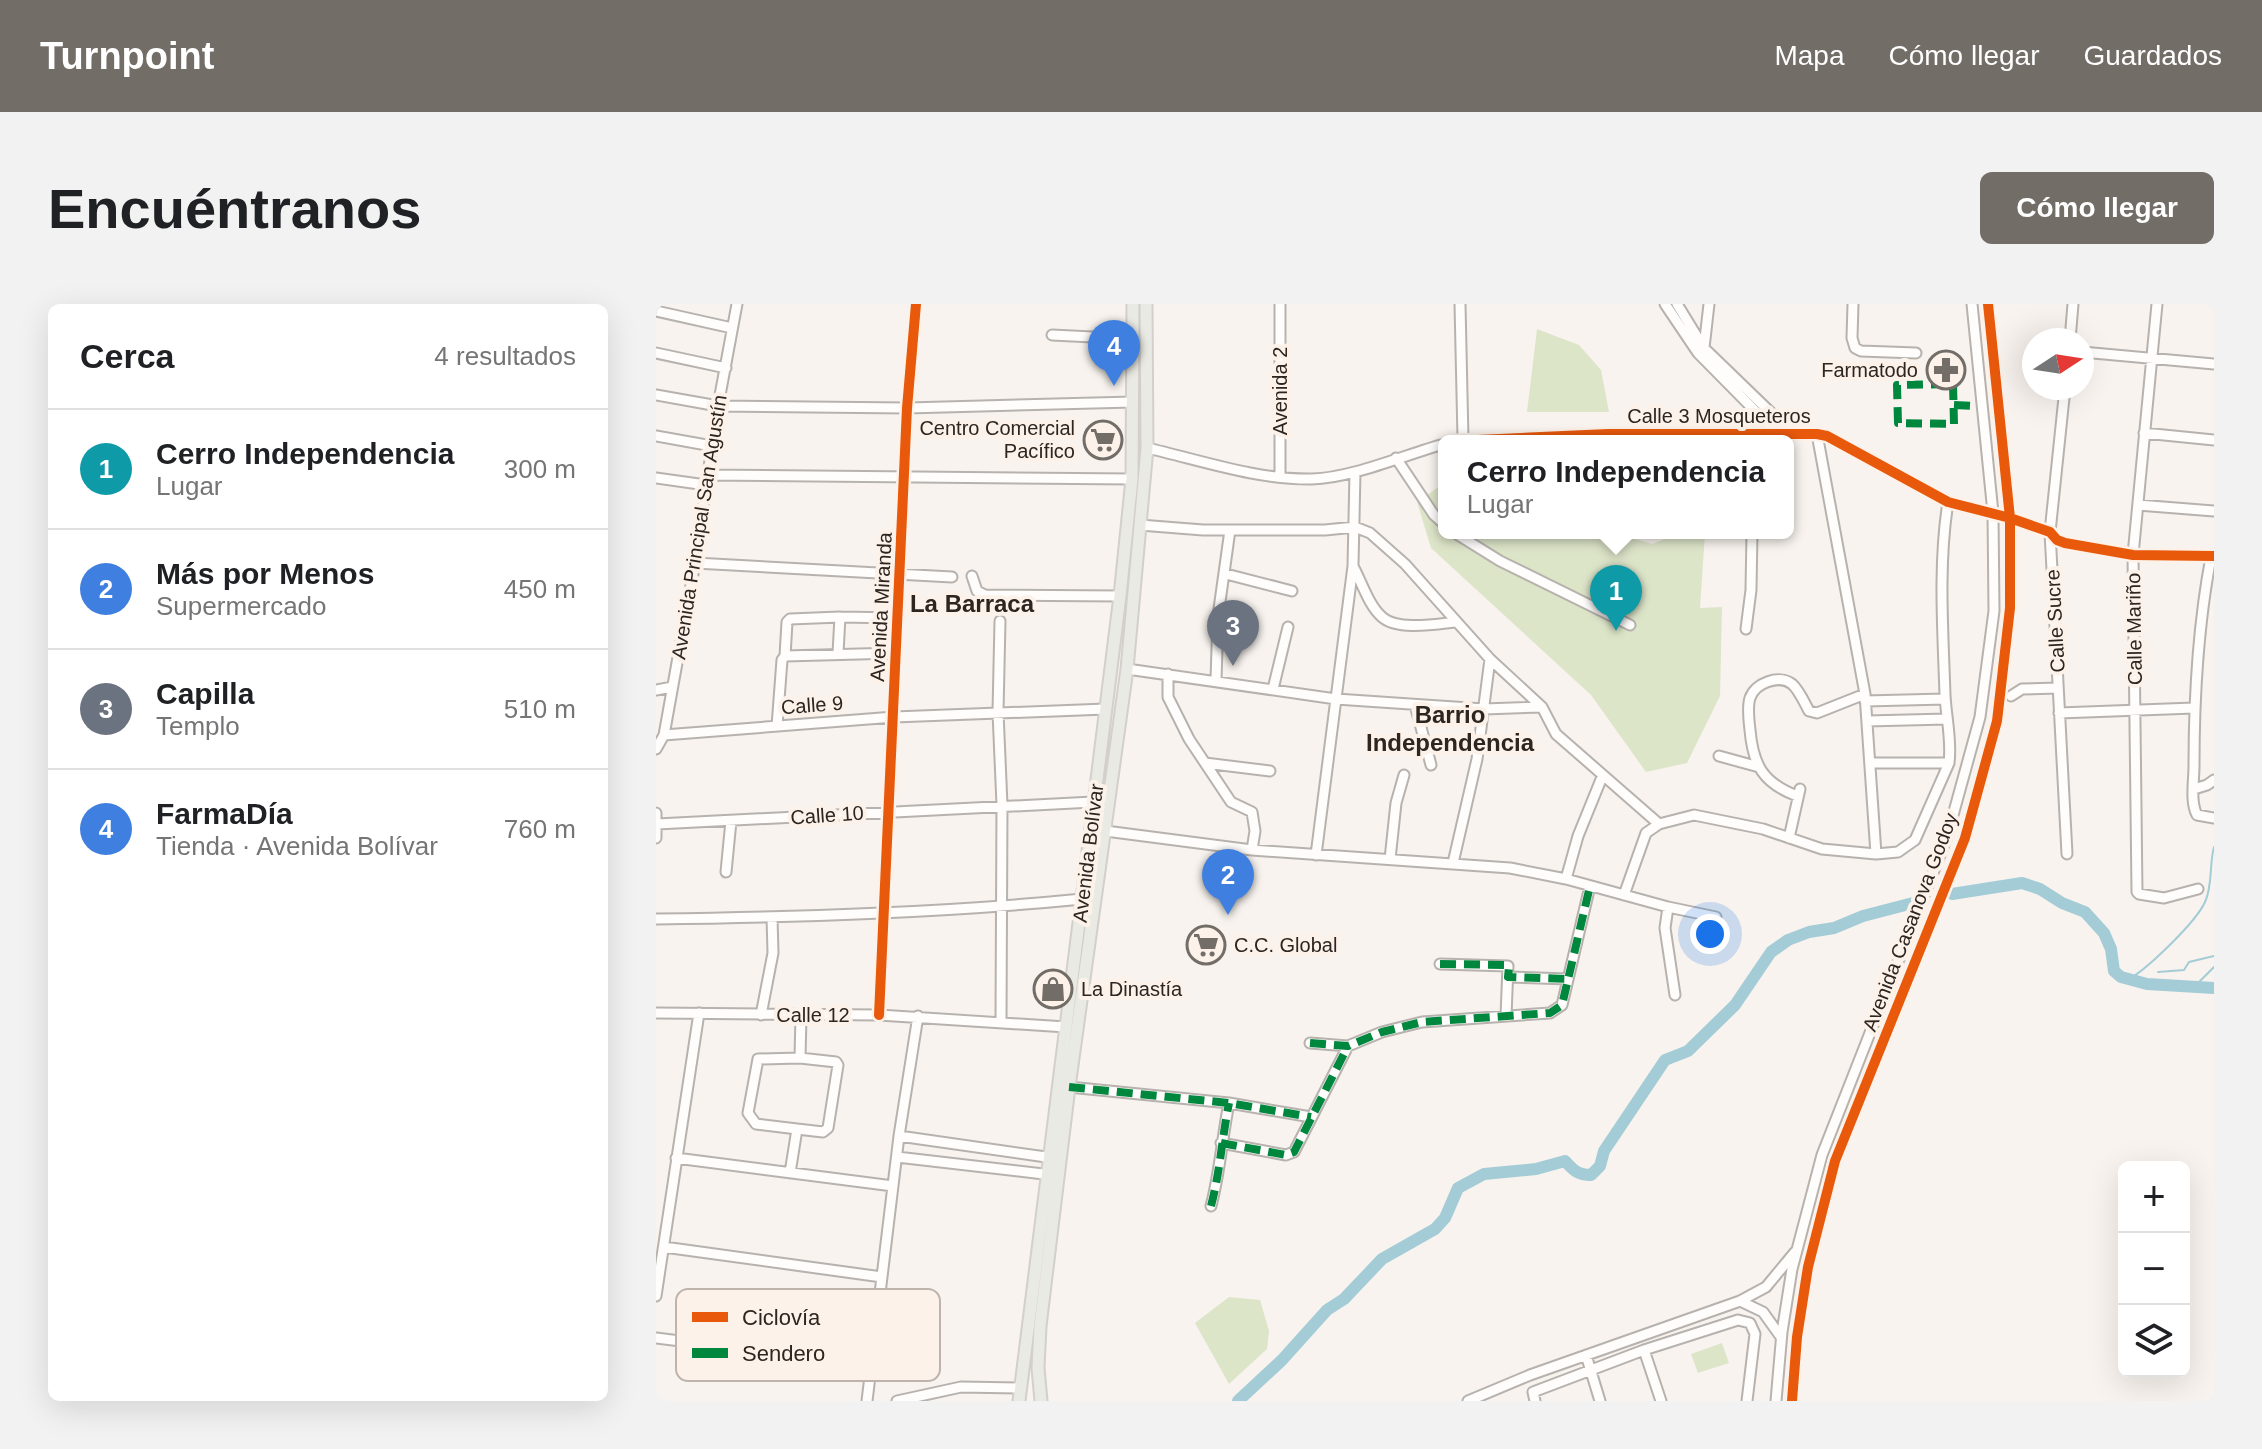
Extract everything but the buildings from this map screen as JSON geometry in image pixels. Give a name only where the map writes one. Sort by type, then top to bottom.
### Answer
[{"type":"main road","name":"Avenida Bolívar","points":[[1041,1401],[1038,1368],[1040,1326],[1066,1027],[1132,479],[1133,304]]},
{"type":"main road","name":"Avenida Bolívar","points":[[1055,1158],[1069,1087],[1127,669],[1147,448],[1146,304]]},
{"type":"main road","name":"Avenida Bolívar","points":[[1019,1401],[1053,1175]]},
{"type":"street","name":"Avenida Principal San Agustín","points":[[656,749],[664,735],[737,304]]},
{"type":"street","name":"Avenida Miranda","points":[[879,1015],[907,408],[916,304]]},
{"type":"street","name":"Avenida 2","points":[[1280,304],[1280,477]]},
{"type":"street","points":[[1459,435],[1460,304]]},
{"type":"street","points":[[1665,304],[1701,351],[1777,433]]},
{"type":"street","points":[[1677,304],[1701,351],[1792,433]]},
{"type":"street","points":[[1701,351],[1709,304]]},
{"type":"street","points":[[1853,304],[1852,338],[1855,348],[1861,351],[1916,353]]},
{"type":"street","name":"Avenida Casanova Godoy","points":[[1776,1401],[1781,1337],[1797,1250],[1822,1155],[1947,837],[1980,717],[1994,611],[1993,513],[1972,304]]},
{"type":"street","name":"Avenida Casanova Godoy","points":[[1792,1401],[1797,1337],[1808,1267],[1835,1161],[1965,838],[1997,721],[2010,608],[2010,518],[1988,304]]},
{"type":"street","points":[[2071,328],[2073,304]]},
{"type":"street","name":"Calle Mariño","points":[[2157,304],[2133,555],[2137,892],[2164,898],[2198,889]]},
{"type":"street","points":[[656,311],[732,328]]},
{"type":"street","points":[[1052,335],[1133,339]]},
{"type":"street","points":[[656,353],[726,368]]},
{"type":"street","points":[[2094,353],[2214,364]]},
{"type":"street","points":[[656,395],[718,406],[907,408],[1133,402]]},
{"type":"street","name":"Calle Sucre","points":[[2064,400],[2050,532],[2067,854]]},
{"type":"street","name":"Calle 3 Mosqueteros","points":[[1768,435],[1792,433],[1827,436],[1948,502],[2050,532],[2065,543],[2133,555],[2213,556]]},
{"type":"street","points":[[2144,433],[2214,440]]},
{"type":"street","points":[[1817,434],[1865,698],[1876,854]]},
{"type":"street","name":"Calle 3 Mosqueteros","points":[[1583,435],[1644,435]]},
{"type":"street","points":[[656,436],[712,446]]},
{"type":"street","points":[[1147,448],[1280,477],[1315,479],[1355,472],[1438,446]]},
{"type":"street","points":[[1396,458],[1438,519]]},
{"type":"street","points":[[1316,855],[1353,566],[1355,472]]},
{"type":"street","points":[[656,478],[1132,479]]},
{"type":"street","points":[[1624,895],[1646,833],[1659,824],[1703,816],[1822,849],[1876,854],[1898,852],[1915,840],[1949,763],[1942,540],[1948,502]]},
{"type":"street","points":[[2138,505],[2214,511]]},
{"type":"street","points":[[1140,525],[1309,531],[1355,527],[1370,533],[1405,564],[1490,659],[1542,707],[1556,734],[1659,824]]},
{"type":"street","points":[[1216,680],[1218,616],[1230,530]]},
{"type":"street","points":[[1465,539],[1500,561],[1630,625]]},
{"type":"street","points":[[1746,629],[1751,590],[1752,539]]},
{"type":"street","points":[[2213,556],[2194,708],[2194,810],[2197,815],[2214,818]]},
{"type":"street","points":[[695,563],[952,577]]},
{"type":"street","points":[[1353,566],[1379,616],[1387,621],[1429,625],[1456,622]]},
{"type":"street","points":[[1226,574],[1292,591]]},
{"type":"street","points":[[972,576],[977,591],[985,595],[1120,596]]},
{"type":"street","points":[[838,653],[840,617]]},
{"type":"street","points":[[777,726],[782,660],[790,619],[898,618]]},
{"type":"street","points":[[1000,621],[1001,1021]]},
{"type":"street","points":[[1273,689],[1288,627]]},
{"type":"street","points":[[785,656],[896,653]]},
{"type":"street","points":[[1453,863],[1477,759],[1490,659]]},
{"type":"street","points":[[1127,669],[1336,699],[1484,709],[1542,707]]},
{"type":"street","points":[[1168,674],[1168,697],[1189,739],[1231,802],[1252,812],[1255,831],[1252,850]]},
{"type":"street","points":[[1789,838],[1799,792],[1773,783],[1759,767],[1752,749],[1749,699],[1763,683],[1774,680],[1788,682],[1795,687],[1811,713],[1865,698],[1945,699]]},
{"type":"street","points":[[656,690],[672,687]]},
{"type":"street","points":[[2011,696],[2022,689],[2058,688]]},
{"type":"street","points":[[1415,705],[1431,765]]},
{"type":"street","points":[[2059,713],[2194,708]]},
{"type":"street","name":"Calle 9","points":[[664,735],[894,717],[1106,709]]},
{"type":"street","points":[[1867,721],[1947,719]]},
{"type":"street","points":[[1719,756],[1759,767]]},
{"type":"street","points":[[1205,763],[1270,771]]},
{"type":"street","points":[[1870,763],[1949,763]]},
{"type":"street","points":[[1390,859],[1396,803],[1404,775]]},
{"type":"street","points":[[1566,879],[1578,836],[1602,777]]},
{"type":"street","points":[[2194,789],[2214,780]]},
{"type":"street","name":"Calle 10","points":[[657,824],[1093,802]]},
{"type":"street","points":[[656,813],[656,838]]},
{"type":"street","points":[[726,872],[731,821]]},
{"type":"street","points":[[1090,829],[1252,850],[1510,868],[1716,917]]},
{"type":"street","points":[[1310,1043],[1348,1046],[1382,1032],[1422,1022],[1557,1011],[1562,1005],[1590,886]]},
{"type":"street","points":[[656,919],[883,913],[1082,899]]},
{"type":"street","points":[[1668,907],[1665,928],[1675,995]]},
{"type":"street","points":[[761,1015],[773,953],[772,917]]},
{"type":"street","points":[[1440,964],[1509,967],[1506,1016]]},
{"type":"street","points":[[1508,977],[1568,979]]},
{"type":"street","name":"Calle 12","points":[[656,1013],[918,1016],[1066,1027]]},
{"type":"street","points":[[656,1296],[699,1013]]},
{"type":"street","points":[[800,1058],[801,1016]]},
{"type":"street","points":[[880,1289],[899,1136],[918,1016]]},
{"type":"street","points":[[1221,1143],[1290,1155],[1294,1152],[1348,1046]]},
{"type":"street","points":[[800,1058],[836,1062],[838,1065],[828,1128],[823,1132],[756,1124],[748,1113],[758,1059],[800,1058]]},
{"type":"street","points":[[1069,1087],[1229,1103],[1311,1117]]},
{"type":"street","points":[[1211,1206],[1220,1171],[1221,1143],[1229,1103]]},
{"type":"street","points":[[790,1173],[797,1129]]},
{"type":"street","points":[[899,1136],[1055,1158]]},
{"type":"street","points":[[897,1157],[1053,1175]]},
{"type":"street","points":[[676,1158],[893,1186]]},
{"type":"street","points":[[664,1247],[882,1277]]},
{"type":"street","points":[[1468,1401],[1500,1386],[1740,1301],[1766,1287],[1797,1250]]},
{"type":"street","points":[[1740,1301],[1763,1312],[1781,1337]]},
{"type":"street","points":[[1535,1401],[1533,1392],[1644,1350],[1738,1320],[1750,1323],[1755,1334],[1747,1401]]},
{"type":"street","points":[[656,1338],[676,1341]]},
{"type":"street","points":[[1644,1350],[1661,1401]]},
{"type":"street","points":[[1586,1355],[1600,1401]]},
{"type":"street","points":[[867,1401],[869,1381]]},
{"type":"street","points":[[897,1401],[961,1387],[1021,1388]]},
{"type":"green space","points":[[1537,329],[1579,345],[1601,370],[1609,412],[1527,412]]},
{"type":"green space","points":[[1438,487],[1438,539],[1635,539],[1652,544],[1665,539],[1705,539],[1700,608],[1722,607],[1720,696],[1687,763],[1646,772],[1591,695],[1431,548],[1417,502]]},
{"type":"green space","points":[[1229,1297],[1260,1300],[1269,1331],[1267,1349],[1229,1384],[1195,1323]]},
{"type":"green space","points":[[1722,1343],[1729,1363],[1698,1373],[1691,1354]]},
{"type":"waterway","points":[[2131,978],[2172,943],[2200,911],[2209,889],[2214,847]]},
{"type":"waterway","points":[[1952,894],[2022,883],[2040,889],[2062,903],[2085,912],[2104,933],[2111,949],[2114,971],[2121,977],[2147,984],[2214,988]]},
{"type":"waterway","points":[[1238,1401],[1382,1259],[1435,1229],[1445,1218],[1458,1188],[1484,1174],[1536,1169],[1565,1161],[1576,1171],[1591,1175],[1600,1166],[1604,1151],[1665,1060],[1688,1051],[1735,1005],[1771,952],[1788,940],[1809,932],[1834,928],[1863,916],[1913,903]]},
{"type":"waterway","points":[[2158,972],[2184,970],[2189,962],[2214,956]]},
{"type":"waterway","points":[[2195,986],[2214,967]]},
{"type":"marked path","points":[[1953,384],[1954,424],[1898,423],[1897,385],[1953,384]]},
{"type":"marked path","points":[[1954,405],[1974,406]]},
{"type":"marked path","points":[[1310,1043],[1348,1046],[1382,1032],[1422,1022],[1550,1013],[1562,1005],[1590,886]]},
{"type":"marked path","points":[[1440,964],[1506,965],[1509,967],[1508,977],[1568,979]]},
{"type":"marked path","points":[[1221,1143],[1286,1155],[1294,1152],[1348,1046]]},
{"type":"marked path","points":[[1069,1087],[1229,1103],[1311,1117]]},
{"type":"marked path","points":[[1211,1206],[1229,1103]]},
{"type":"cycle path","points":[[879,1015],[907,408],[916,304]]},
{"type":"cycle path","points":[[1792,1401],[1797,1337],[1808,1267],[1835,1161],[1965,838],[1997,721],[2010,608],[2010,518],[1988,304]]},
{"type":"cycle path","points":[[1586,435],[1817,434],[1827,436],[1948,502],[2050,532],[2065,543],[2133,555],[2214,556]]},
{"type":"place","name":"Farmatodo","points":[[1946,370]]},
{"type":"place","name":"FarmaDía","points":[[1114,386]]},
{"type":"place","name":"Centro Comercial Pacífico","points":[[1103,440]]},
{"type":"place","name":"Cerro Independencia","points":[[1616,631]]},
{"type":"place","name":"Capilla","points":[[1233,666]]},
{"type":"place","name":"Más por Menos","points":[[1228,915]]},
{"type":"place","name":"C.C. Global","points":[[1206,945]]},
{"type":"place","name":"La Dinastía","points":[[1053,989]]},
{"type":"district","name":"La Barraca","points":[[972,604]]},
{"type":"district","name":"Barrio Independencia","points":[[1450,729]]}]
